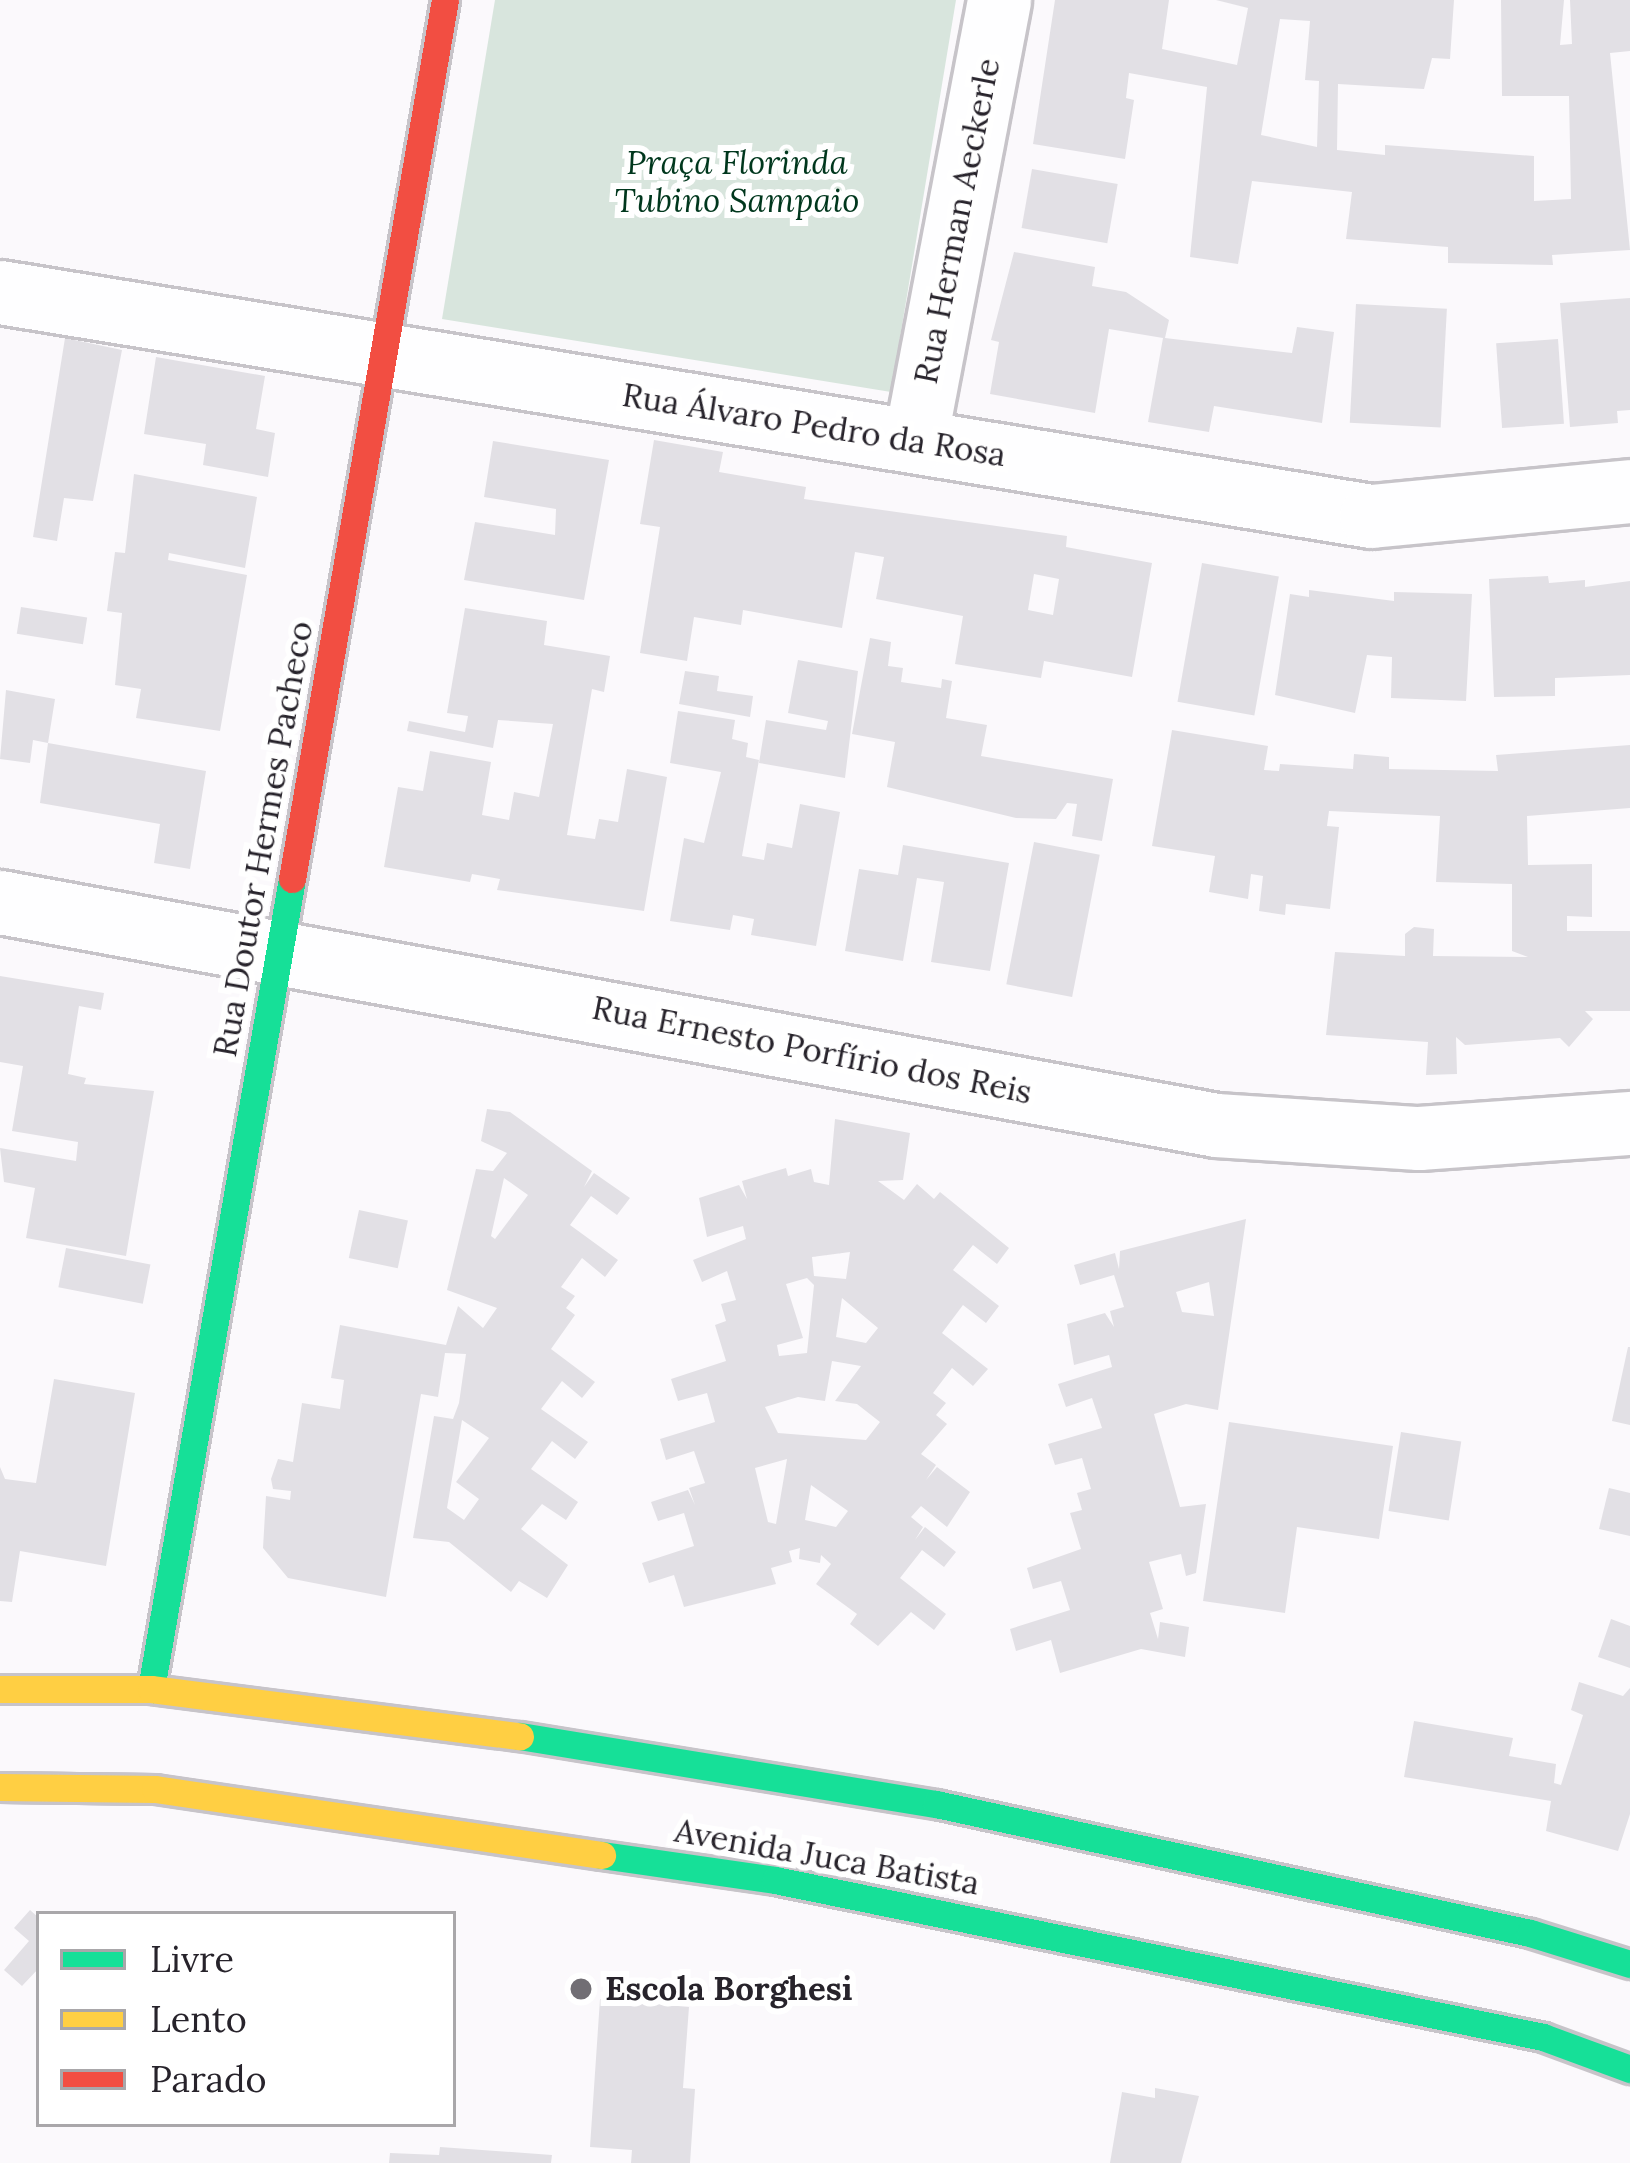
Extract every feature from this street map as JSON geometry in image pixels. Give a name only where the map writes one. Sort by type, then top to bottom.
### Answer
[{"type":"main road","name":"Rua Doutor Hermes Pacheco","points":[[151,1689],[445,0]]},
{"type":"main road","name":"Avenida Juca Batista","points":[[0,1689],[151,1689],[574,1743],[936,1804],[1531,1933],[1630,1964]]},
{"type":"main road","name":"Avenida Juca Batista","points":[[0,1787],[155,1789],[775,1880],[1543,2037],[1630,2069]]},
{"type":"street","name":"Rua Herman Aeckerle","points":[[915,441],[999,0]]},
{"type":"street","name":"Rua Álvaro Pedro da Rosa","points":[[0,292],[1371,516],[1630,491]]},
{"type":"street","name":"Rua Ernesto Porfírio dos Reis","points":[[0,902],[1216,1125],[1419,1138],[1630,1123]]},
{"type":"green space","name":"Praça Florinda Tubino Sampaio","points":[[495,0],[956,0],[891,392],[442,319]]},
{"type":"building","points":[[1055,0],[1169,0],[1162,49],[1237,65],[1248,8],[1216,0],[1454,0],[1450,59],[1432,58],[1424,89],[1338,84],[1337,150],[1385,155],[1385,145],[1534,156],[1534,201],[1571,199],[1569,96],[1502,96],[1501,0],[1564,0],[1560,45],[1572,44],[1570,0],[1630,0],[1630,51],[1610,53],[1630,250],[1552,255],[1553,265],[1448,263],[1448,247],[1346,239],[1352,192],[1252,181],[1238,264],[1190,257],[1207,87],[1129,73],[1126,98],[1134,100],[1125,159],[1033,144]],"holes":[[[1280,19],[1310,21],[1305,80],[1319,81],[1317,147],[1261,135]]]},
{"type":"building","points":[[1032,169],[1118,184],[1107,243],[1022,228]]},
{"type":"building","points":[[1014,252],[1095,267],[1092,286],[1126,292],[1169,320],[1165,338],[1292,353],[1297,327],[1334,332],[1322,423],[1214,406],[1209,432],[1148,422],[1163,338],[1109,329],[1095,413],[990,394],[999,342],[991,340]]},
{"type":"building","points":[[1630,298],[1630,410],[1617,411],[1618,423],[1570,427],[1560,303]]},
{"type":"building","points":[[1356,304],[1447,309],[1441,428],[1350,423]]},
{"type":"building","points":[[65,338],[122,350],[93,501],[64,498],[57,541],[33,537]]},
{"type":"building","points":[[1558,339],[1564,424],[1502,428],[1496,343]]},
{"type":"building","points":[[156,357],[265,376],[256,429],[275,433],[268,477],[203,465],[206,444],[144,434]]},
{"type":"building","points":[[654,440],[723,452],[719,472],[806,487],[804,499],[1067,536],[1066,547],[1152,563],[1132,677],[1044,661],[1041,678],[955,664],[963,616],[876,599],[884,557],[855,552],[842,628],[743,610],[741,625],[694,617],[687,661],[640,653],[660,527],[640,524]],"holes":[[[1034,574],[1059,579],[1053,615],[1028,610]]]},
{"type":"building","points":[[493,441],[609,460],[584,600],[464,580],[475,522],[555,535],[556,509],[484,497]]},
{"type":"building","points":[[134,474],[257,497],[245,568],[169,553],[168,560],[247,575],[220,731],[136,718],[141,689],[115,685],[122,613],[107,611],[115,552],[125,553]]},
{"type":"building","points":[[1202,563],[1279,577],[1254,715],[1178,702]]},
{"type":"building","points":[[1548,576],[1549,583],[1585,580],[1585,587],[1630,581],[1630,675],[1555,678],[1555,696],[1494,697],[1489,579]]},
{"type":"building","points":[[1309,590],[1394,601],[1394,592],[1472,594],[1466,701],[1391,698],[1392,657],[1367,655],[1355,713],[1275,695],[1290,594],[1309,597]]},
{"type":"building","points":[[21,607],[87,617],[83,644],[17,634]]},
{"type":"building","points":[[465,608],[547,621],[544,645],[610,656],[604,692],[592,689],[567,835],[595,839],[599,819],[618,822],[627,769],[667,777],[644,911],[497,890],[500,879],[472,874],[470,882],[384,867],[398,787],[423,791],[430,751],[491,762],[482,815],[509,820],[514,792],[539,797],[553,724],[498,720],[493,748],[407,731],[409,721],[465,732],[468,716],[447,713]]},
{"type":"building","points":[[870,638],[891,642],[888,666],[903,668],[901,682],[941,688],[942,679],[952,681],[946,718],[987,725],[981,756],[1113,779],[1102,841],[1072,836],[1077,804],[1067,803],[1056,819],[1016,818],[887,787],[895,742],[852,734]]},
{"type":"building","points":[[798,660],[858,671],[845,778],[759,763],[766,720],[826,730],[828,721],[788,713]]},
{"type":"building","points":[[685,671],[719,676],[717,691],[753,696],[750,717],[679,704]]},
{"type":"building","points":[[6,690],[55,699],[48,743],[33,740],[30,763],[0,759]]},
{"type":"building","points":[[678,711],[735,720],[732,739],[748,743],[746,757],[759,760],[742,856],[764,860],[767,843],[792,848],[800,804],[840,812],[816,946],[751,935],[754,919],[733,915],[730,930],[670,921],[684,838],[704,843],[721,772],[670,763]]},
{"type":"building","points":[[1172,730],[1268,746],[1264,770],[1279,771],[1280,764],[1353,769],[1354,754],[1389,757],[1389,769],[1498,771],[1496,755],[1630,745],[1630,808],[1527,816],[1528,865],[1592,864],[1592,917],[1567,916],[1567,931],[1630,931],[1630,1011],[1585,1011],[1593,1019],[1569,1047],[1560,1038],[1465,1045],[1456,1037],[1457,1074],[1426,1075],[1428,1042],[1326,1035],[1335,952],[1405,956],[1405,934],[1414,927],[1434,929],[1433,956],[1528,957],[1512,951],[1512,884],[1436,882],[1440,816],[1329,811],[1327,826],[1339,827],[1330,909],[1286,904],[1285,915],[1259,911],[1263,876],[1251,874],[1248,899],[1209,892],[1215,856],[1152,846]]},
{"type":"building","points":[[48,743],[206,771],[190,869],[154,863],[160,824],[40,803]]},
{"type":"building","points":[[1034,842],[1100,855],[1072,997],[1006,984]]},
{"type":"building","points":[[903,845],[1009,863],[990,971],[931,962],[944,882],[917,878],[903,961],[845,951],[859,869],[898,875]]},
{"type":"building","points":[[0,976],[104,993],[101,1010],[79,1006],[68,1074],[86,1078],[84,1084],[154,1091],[126,1256],[26,1238],[35,1188],[4,1182],[0,1148],[76,1161],[78,1142],[12,1131],[23,1066],[0,1062]]},
{"type":"building","points":[[487,1109],[510,1112],[592,1171],[584,1187],[594,1173],[630,1198],[617,1215],[591,1196],[570,1225],[618,1260],[605,1277],[582,1258],[561,1287],[575,1296],[566,1308],[575,1315],[551,1349],[595,1382],[582,1398],[562,1381],[541,1409],[588,1442],[575,1459],[552,1441],[531,1469],[578,1502],[566,1520],[542,1504],[521,1529],[568,1565],[547,1598],[519,1581],[511,1592],[449,1542],[413,1538],[434,1416],[453,1419],[459,1403],[466,1354],[445,1353],[438,1397],[421,1394],[386,1597],[288,1578],[263,1548],[266,1496],[290,1500],[291,1491],[273,1489],[271,1479],[278,1459],[293,1462],[302,1403],[340,1409],[344,1380],[331,1378],[340,1325],[446,1345],[458,1306],[483,1328],[497,1308],[447,1290],[476,1169],[493,1171],[507,1153],[481,1141]],"holes":[[[504,1178],[528,1195],[495,1239],[491,1236]],[[462,1420],[489,1438],[456,1482],[479,1499],[464,1520],[447,1508]]]},
{"type":"building","points":[[835,1119],[910,1133],[903,1180],[878,1181],[904,1200],[917,1184],[934,1199],[940,1192],[1009,1248],[997,1264],[973,1245],[953,1270],[999,1306],[986,1323],[963,1305],[942,1333],[988,1369],[973,1386],[952,1368],[933,1393],[946,1403],[936,1415],[947,1424],[921,1454],[936,1465],[926,1480],[937,1467],[970,1492],[947,1527],[921,1506],[911,1517],[923,1527],[915,1540],[925,1527],[956,1552],[944,1567],[922,1550],[900,1578],[946,1614],[934,1630],[911,1612],[878,1646],[850,1624],[857,1614],[816,1584],[831,1564],[821,1555],[820,1563],[799,1559],[800,1548],[789,1551],[792,1562],[771,1568],[776,1584],[684,1607],[674,1575],[649,1583],[642,1563],[694,1546],[684,1513],[658,1521],[651,1502],[688,1490],[695,1505],[689,1488],[705,1483],[694,1451],[666,1460],[660,1439],[715,1422],[707,1393],[678,1401],[671,1379],[726,1361],[715,1325],[726,1321],[721,1304],[736,1300],[727,1271],[702,1282],[693,1260],[746,1239],[743,1226],[707,1237],[699,1198],[739,1185],[747,1199],[742,1181],[786,1168],[788,1176],[811,1169],[814,1182],[829,1185]],"holes":[[[850,1252],[846,1279],[814,1276],[812,1257]],[[807,1278],[814,1285],[807,1353],[779,1356],[777,1345],[803,1338],[786,1284]],[[842,1298],[878,1328],[866,1343],[836,1337]],[[832,1361],[861,1366],[835,1401],[857,1404],[880,1422],[866,1440],[778,1433],[765,1407],[798,1397],[825,1401]],[[787,1459],[776,1524],[768,1522],[755,1468]],[[811,1485],[848,1511],[836,1527],[805,1520]]]},
{"type":"building","points":[[359,1210],[408,1220],[398,1268],[349,1258]]},
{"type":"building","points":[[1246,1219],[1218,1410],[1186,1404],[1154,1414],[1180,1507],[1206,1504],[1196,1573],[1186,1576],[1181,1554],[1149,1562],[1163,1609],[1150,1613],[1158,1639],[1160,1622],[1189,1627],[1185,1657],[1141,1649],[1060,1673],[1051,1640],[1016,1651],[1010,1629],[1070,1610],[1061,1581],[1033,1589],[1027,1568],[1081,1549],[1070,1513],[1082,1510],[1077,1493],[1091,1489],[1082,1458],[1055,1465],[1048,1444],[1102,1428],[1092,1398],[1066,1407],[1058,1384],[1112,1367],[1109,1355],[1074,1365],[1067,1324],[1105,1313],[1114,1327],[1110,1311],[1124,1307],[1114,1275],[1080,1285],[1074,1265],[1115,1253],[1119,1269],[1120,1251]],"holes":[[[1209,1282],[1214,1316],[1182,1312],[1176,1292]]]},
{"type":"building","points":[[66,1248],[150,1264],[143,1304],[58,1287]]},
{"type":"building","points":[[1630,1347],[1630,1425],[1612,1421]]},
{"type":"building","points":[[54,1379],[135,1393],[106,1566],[20,1551],[12,1602],[0,1601],[0,1467],[5,1479],[36,1483]]},
{"type":"building","points":[[1229,1422],[1393,1446],[1379,1539],[1297,1527],[1285,1613],[1203,1601]]},
{"type":"building","points":[[1401,1432],[1461,1442],[1449,1521],[1388,1511]]},
{"type":"building","points":[[1609,1488],[1630,1493],[1630,1536],[1599,1529]]},
{"type":"building","points":[[1611,1619],[1630,1626],[1630,1668],[1598,1657]]},
{"type":"building","points":[[1579,1682],[1623,1696],[1630,1688],[1630,1814],[1618,1851],[1546,1831],[1551,1801],[1404,1777],[1414,1721],[1513,1738],[1509,1756],[1556,1764],[1554,1783],[1561,1785],[1583,1715],[1571,1710]]},
{"type":"building","points":[[30,1910],[36,1915],[36,1971],[22,1986],[4,1970],[29,1941],[14,1928]]},
{"type":"building","points":[[600,1999],[689,2007],[683,2088],[695,2089],[690,2163],[631,2163],[632,2150],[590,2147]]},
{"type":"building","points":[[1155,2088],[1199,2096],[1181,2163],[1110,2163],[1122,2092],[1155,2098]]},
{"type":"building","points":[[440,2147],[552,2155],[551,2163],[389,2163],[390,2153],[439,2155]]},
{"type":"traffic: fast","points":[[151,1689],[292,879]]},
{"type":"traffic: fast","points":[[520,1736],[936,1804],[1530,1933],[1630,1964]]},
{"type":"traffic: fast","points":[[602,1855],[775,1880],[1543,2037],[1630,2069]]},
{"type":"traffic: slow","points":[[0,1689],[151,1689],[520,1736]]},
{"type":"traffic: slow","points":[[0,1787],[155,1789],[602,1855]]},
{"type":"traffic: jam","points":[[292,879],[445,0]]},
{"type":"place","name":"Escola Borghesi","points":[[581,1989]]}]
